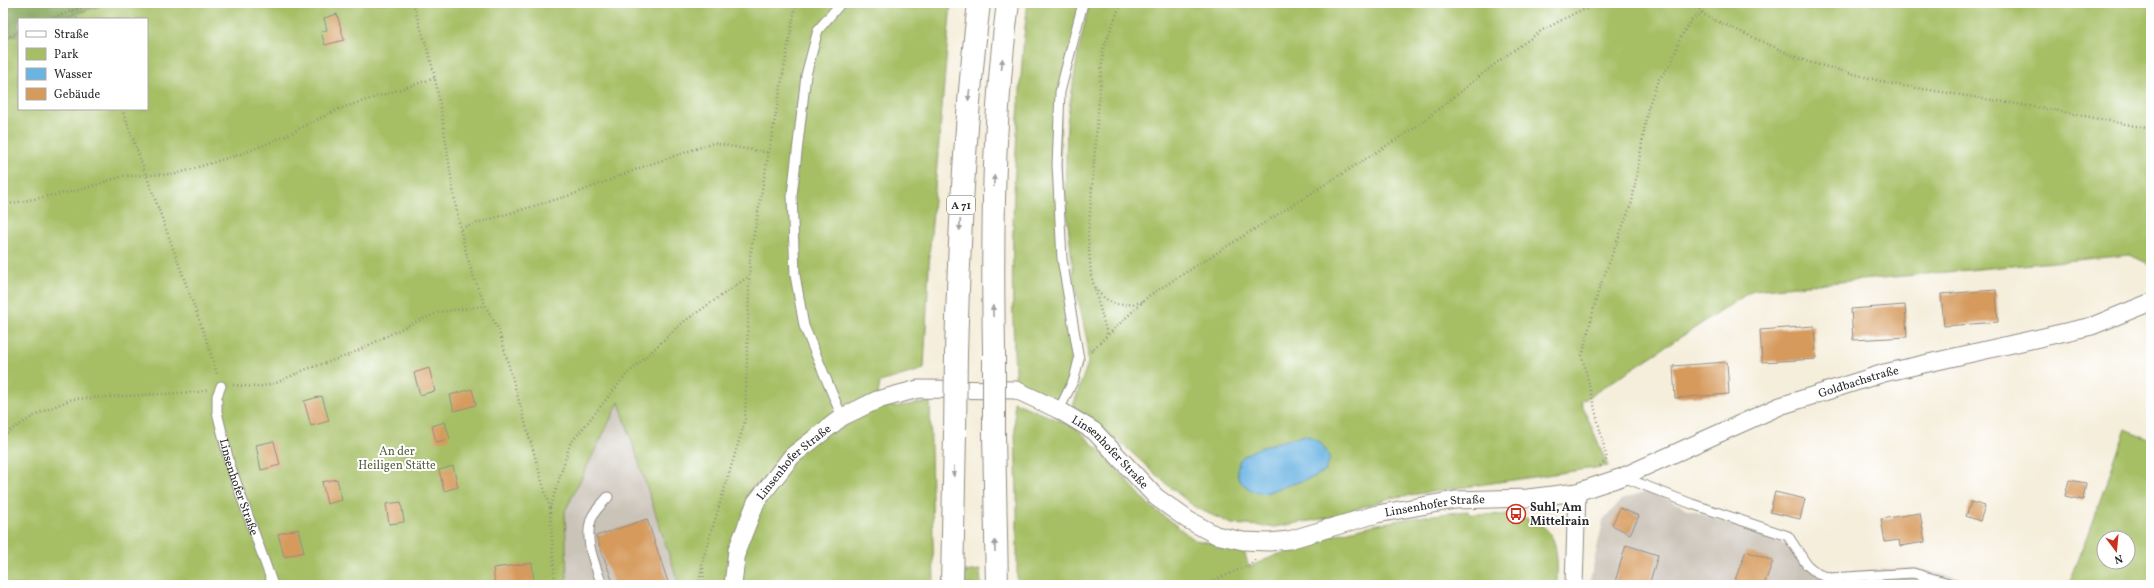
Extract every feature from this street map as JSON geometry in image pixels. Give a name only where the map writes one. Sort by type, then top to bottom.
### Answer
[{"type":"highway","name":"A 71","points":[[952,585],[958,249],[964,145],[979,3]]},
{"type":"highway","points":[[997,585],[992,249],[996,148],[1008,3]]},
{"type":"street","name":"Goldbachstraße","points":[[1577,492],[1622,477],[1780,406],[1884,373],[2092,326],[2151,302]]},
{"type":"street","name":"Linsenhofer Straße","points":[[733,585],[737,550],[756,502],[792,456],[842,417],[877,400],[918,389],[1016,390],[1059,410],[1094,431],[1156,497],[1188,520],[1216,535],[1243,541],[1269,542],[1289,540],[1377,514],[1455,500],[1528,498],[1577,492]]},
{"type":"street","points":[[1574,585],[1577,492]]},
{"type":"lane","points":[[841,3],[818,30],[806,74],[792,195],[795,275],[804,326],[842,417]]},
{"type":"lane","points":[[1059,410],[1074,379],[1079,359],[1062,259],[1057,166],[1060,92],[1083,3]]},
{"type":"lane","name":"Linsenhofer Straße","points":[[221,386],[217,396],[217,412],[230,465],[273,585]]},
{"type":"lane","points":[[1622,477],[1692,504],[1788,536],[1807,565],[1818,574],[1830,578],[1913,573],[1956,585]]},
{"type":"lane","points":[[602,585],[592,555],[589,531],[592,516],[608,497]]},
{"type":"path","points":[[53,18],[93,3]]},
{"type":"path","points":[[413,3],[435,78],[468,263],[484,306],[498,328],[550,509],[555,585]]},
{"type":"path","points":[[699,585],[703,559],[745,421],[748,277],[750,256],[796,3]]},
{"type":"path","points":[[1107,334],[1094,286],[1088,237],[1103,49],[1121,3]]},
{"type":"path","points":[[1079,359],[1098,345],[1107,334],[1150,295],[1416,127],[1541,31],[1577,12],[1605,3]]},
{"type":"path","points":[[1694,3],[1706,16],[1812,63],[1892,84],[2054,110],[2151,129]]},
{"type":"path","points":[[72,11],[76,18]]},
{"type":"path","points":[[1597,470],[1606,459],[1605,447],[1594,413],[1582,356],[1598,292],[1632,202],[1650,101],[1658,80],[1671,64],[1681,36],[1692,20],[1702,12]]},
{"type":"path","points":[[3,40],[18,32]]},
{"type":"path","points":[[3,205],[80,190],[123,176],[176,174],[247,152],[290,134],[339,109],[435,78]]},
{"type":"path","points":[[122,110],[208,344],[221,386]]},
{"type":"path","points":[[461,228],[574,194],[645,166],[713,143],[769,153]]},
{"type":"path","points":[[550,509],[570,444],[626,375],[682,323],[748,277]]},
{"type":"path","points":[[1094,286],[1103,297],[1112,303],[1126,306],[1142,302]]},
{"type":"path","points":[[3,435],[37,414],[72,399],[198,392],[221,386],[235,385],[257,387],[276,383],[304,370],[349,355],[413,323],[440,312],[484,306]]},
{"type":"path","points":[[1204,585],[1249,565],[1265,551],[1269,542]]},
{"type":"path","points":[[703,559],[704,585]]},
{"type":"shaded area","points":[[619,401],[679,585],[561,585],[567,578],[565,511]]},
{"type":"shaded area","points":[[1649,490],[1688,509],[1793,547],[1805,560],[1825,570],[1842,572],[1915,568],[1989,585],[1589,585],[1603,521],[1621,500]]},
{"type":"green space","points":[[3,3],[107,3],[64,18],[18,18],[18,34],[3,39]]},
{"type":"green space","name":"An der Heiligen Stätte","points":[[107,3],[951,3],[930,246],[924,369],[880,382],[877,400],[892,407],[930,402],[934,585],[679,585],[619,402],[565,511],[567,578],[561,585],[3,585],[3,39],[18,34],[18,110],[148,110],[148,18],[64,18]]},
{"type":"green space","points":[[1028,3],[1083,3],[1060,92],[1062,259],[1079,359],[1059,410],[1016,390],[1012,282],[1013,211],[1019,103]]},
{"type":"green space","points":[[1089,3],[2151,3],[2151,265],[2130,255],[1753,290],[1581,402],[1608,466],[1390,498],[1328,518],[1274,527],[1232,524],[1196,508],[1164,482],[1129,450],[1073,406],[1088,363],[1087,340],[1074,280],[1065,194],[1067,122],[1078,53]]},
{"type":"green space","points":[[1014,402],[1075,427],[1104,455],[1149,505],[1195,540],[1243,548],[1249,567],[1303,545],[1356,529],[1410,518],[1468,511],[1469,514],[1506,515],[1519,517],[1542,525],[1550,533],[1555,545],[1557,560],[1557,585],[1017,585],[1017,493]]},
{"type":"green space","points":[[2126,429],[2151,440],[2151,585],[2069,585]]},
{"type":"green space","points":[[980,570],[981,585],[964,585],[964,572]]},
{"type":"water","points":[[1305,435],[1318,441],[1328,453],[1330,458],[1325,471],[1314,477],[1262,494],[1252,491],[1239,481],[1237,468],[1240,460],[1245,455],[1270,444]]},
{"type":"building","points":[[337,14],[344,40],[325,45],[321,32],[327,30],[324,18]]},
{"type":"building","points":[[1996,290],[1998,322],[1944,326],[1941,294]]},
{"type":"building","points":[[1905,305],[1907,337],[1853,340],[1851,309]]},
{"type":"building","points":[[1814,326],[1816,359],[1762,362],[1760,330]]},
{"type":"building","points":[[1727,362],[1729,394],[1675,398],[1673,366]]},
{"type":"building","points":[[429,368],[435,391],[420,395],[414,373]]},
{"type":"building","points":[[472,389],[476,405],[454,411],[450,395]]},
{"type":"building","points":[[322,396],[329,421],[311,426],[304,401]]},
{"type":"building","points":[[445,422],[450,439],[436,442],[432,426]]},
{"type":"building","points":[[274,441],[280,465],[261,470],[256,445]]},
{"type":"building","points":[[453,466],[458,487],[444,491],[439,470]]},
{"type":"building","points":[[337,479],[342,500],[327,504],[322,482]]},
{"type":"building","points":[[2069,480],[2086,483],[2083,500],[2065,496]]},
{"type":"building","points":[[1775,492],[1805,499],[1800,519],[1770,512]]},
{"type":"building","points":[[401,502],[404,522],[389,524],[386,504]]},
{"type":"building","points":[[1971,502],[1985,506],[1980,521],[1966,516]]},
{"type":"building","points":[[1620,508],[1639,516],[1630,534],[1612,525]]},
{"type":"building","points":[[1920,513],[1925,542],[1900,546],[1899,540],[1885,542],[1881,519]]},
{"type":"building","points":[[647,519],[669,585],[614,585],[596,536]]},
{"type":"building","points":[[298,529],[304,552],[284,557],[278,534]]},
{"type":"building","points":[[1626,545],[1658,555],[1649,585],[1614,585]]},
{"type":"building","points":[[1746,551],[1773,561],[1764,585],[1733,585]]},
{"type":"building","points":[[532,563],[534,583],[495,585],[493,568]]},
{"type":"place","name":"Suhl, Am Mittelrain","points":[[1516,514]]}]
